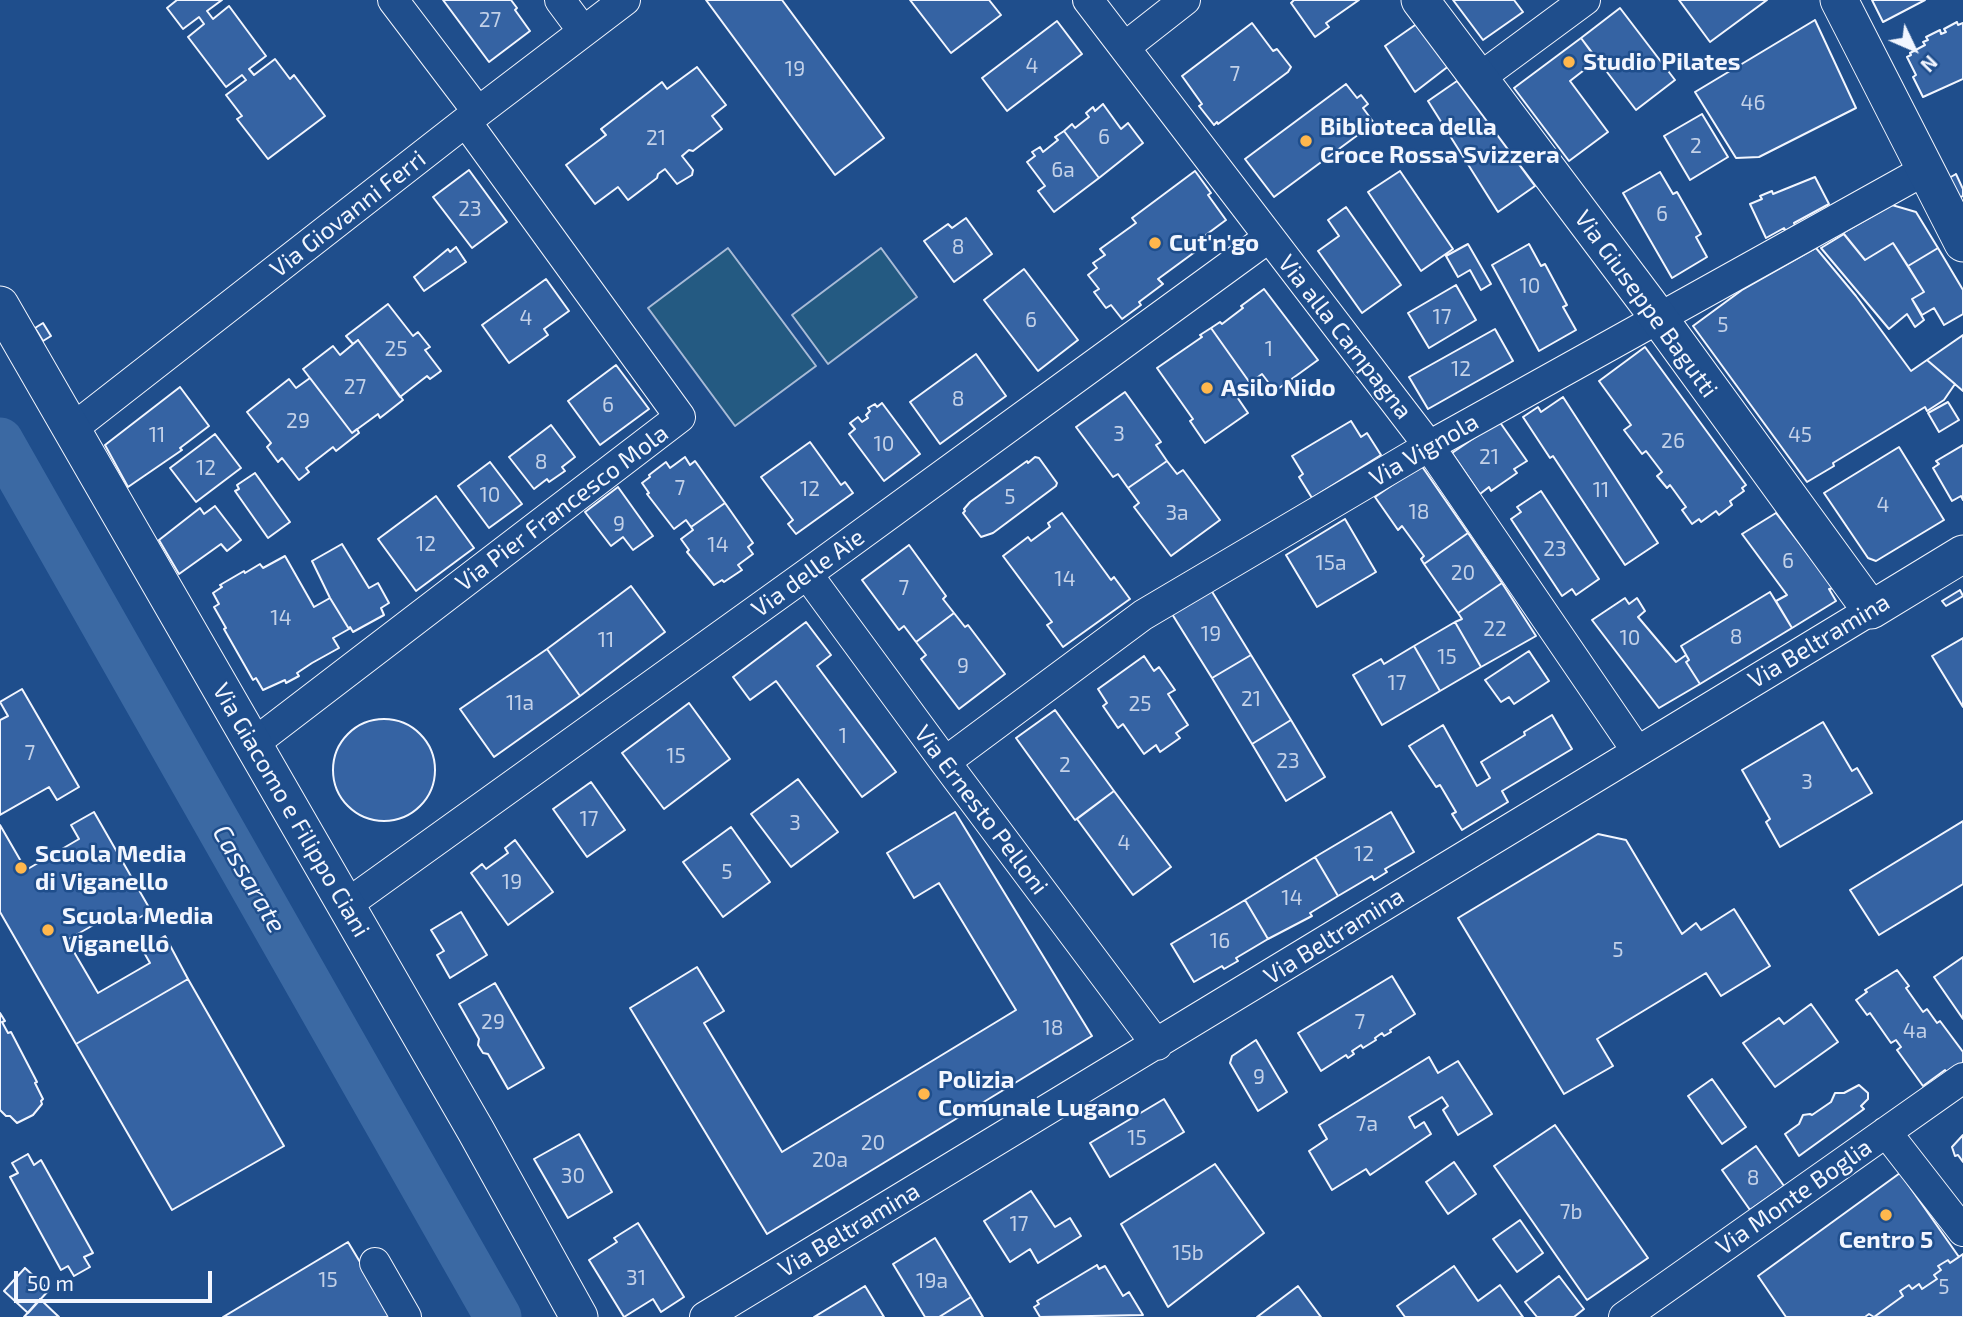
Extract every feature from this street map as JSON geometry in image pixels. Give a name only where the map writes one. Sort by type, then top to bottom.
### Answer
[{"type":"main road","name":"Via Giuseppe Bagutti","points":[[1420,0],[1871,610]]},
{"type":"main road","points":[[1839,0],[1963,243]]},
{"type":"main road","name":"Via Giacomo e Filippo Ciani","points":[[0,305],[346,905],[579,1317]]},
{"type":"main road","name":"Via Beltramina","points":[[1871,610],[1963,554]]},
{"type":"street","points":[[393,0],[472,117]]},
{"type":"street","points":[[559,0],[583,32]]},
{"type":"street","name":"Via Giovanni Ferri","points":[[72,429],[625,0]]},
{"type":"street","name":"Via alla Campagna","points":[[1088,0],[1429,446],[1637,751]]},
{"type":"street","points":[[1125,47],[1185,0]]},
{"type":"street","points":[[1478,79],[1585,0]]},
{"type":"street","name":"Via Pier Francesco Mola","points":[[253,744],[680,417],[472,117]]},
{"type":"street","name":"Via Vignola","points":[[944,762],[1143,615],[1429,446],[1925,170]]},
{"type":"street","name":"Via delle Aie","points":[[346,905],[807,574],[1268,237]]},
{"type":"street","name":"Via Ernesto Pelloni","points":[[807,574],[944,762],[1157,1045]]},
{"type":"street","name":"Via Beltramina","points":[[705,1317],[1871,610]]},
{"type":"street","name":"Via Monte Boglia","points":[[1624,1317],[1963,1078]]},
{"type":"street","points":[[1886,1132],[1963,1231]]},
{"type":"street","points":[[375,1263],[406,1317]]},
{"type":"shaded area","points":[[728,248],[816,366],[735,426],[648,308]]},
{"type":"shaded area","points":[[881,248],[917,297],[828,364],[792,315]]},
{"type":"building","points":[[177,0],[222,0],[207,11],[213,19],[229,6],[266,56],[249,69],[254,75],[275,59],[290,79],[294,75],[325,116],[268,159],[237,119],[242,116],[226,95],[246,80],[242,75],[226,87],[188,37],[204,24],[199,17],[183,29],[167,8]]},
{"type":"building","points":[[443,0],[511,0],[530,31],[489,62]]},
{"type":"building","points":[[706,0],[782,0],[884,138],[835,175]]},
{"type":"building","points":[[910,0],[989,0],[1001,15],[951,53]]},
{"type":"building","points":[[1294,0],[1359,0],[1326,23],[1329,27],[1315,37],[1291,3]]},
{"type":"building","points":[[1453,0],[1514,0],[1523,12],[1483,40]]},
{"type":"building","points":[[1679,0],[1767,0],[1710,42]]},
{"type":"building","points":[[1872,0],[1925,0],[1883,22]]},
{"type":"building","points":[[1620,8],[1675,80],[1636,110],[1581,38]]},
{"type":"building","points":[[1815,20],[1856,108],[1759,157],[1736,158],[1695,92]]},
{"type":"building","points":[[1057,21],[1082,54],[1007,111],[982,78]]},
{"type":"building","points":[[1957,22],[1958,25],[1963,23],[1963,79],[1923,97],[1907,57],[1925,45],[1923,42],[1928,40],[1926,37],[1940,30],[1941,34],[1946,32],[1944,29]]},
{"type":"building","points":[[1252,23],[1273,51],[1277,49],[1291,67],[1288,72],[1214,125],[1199,106],[1202,104],[1182,76]]},
{"type":"building","points":[[1418,23],[1450,65],[1415,92],[1385,46]]},
{"type":"building","points":[[1581,38],[1597,60],[1570,81],[1608,132],[1569,161],[1514,88]]},
{"type":"building","points":[[697,67],[726,105],[712,116],[722,129],[682,156],[693,170],[692,175],[677,184],[665,169],[628,200],[618,187],[595,204],[566,165],[606,135],[601,129],[662,82],[667,89]]},
{"type":"building","points":[[1457,81],[1535,186],[1498,212],[1428,101]]},
{"type":"building","points":[[1346,84],[1357,98],[1361,95],[1368,104],[1363,108],[1374,123],[1274,197],[1245,159]]},
{"type":"building","points":[[1103,104],[1121,129],[1128,123],[1143,143],[1099,178],[1064,131],[1072,124],[1075,128],[1089,117],[1086,113],[1093,107],[1095,111]]},
{"type":"building","points":[[1702,114],[1728,157],[1690,180],[1664,136]]},
{"type":"building","points":[[1064,131],[1099,178],[1054,212],[1038,191],[1045,186],[1027,162],[1035,156],[1032,152],[1040,147],[1043,152],[1058,140],[1055,137]]},
{"type":"building","points":[[469,170],[507,222],[472,248],[433,197]]},
{"type":"building","name":"Cut'n'go","points":[[1195,171],[1226,220],[1199,240],[1203,246],[1158,279],[1163,284],[1122,319],[1111,305],[1106,308],[1094,292],[1099,289],[1088,275],[1097,268],[1093,263],[1105,255],[1100,249],[1136,223],[1132,218]]},
{"type":"building","points":[[1400,171],[1453,249],[1421,271],[1368,192]]},
{"type":"building","points":[[1660,172],[1673,194],[1677,192],[1701,234],[1696,237],[1707,257],[1672,278],[1623,193]]},
{"type":"building","points":[[1956,174],[1963,189],[1963,196],[1959,198],[1949,178]]},
{"type":"building","points":[[1815,177],[1829,204],[1794,223],[1795,225],[1786,231],[1784,228],[1766,238],[1750,204],[1772,191],[1773,194]]},
{"type":"building","points":[[1892,205],[1916,212],[1938,248],[1908,266],[1893,243],[1865,260],[1843,233]]},
{"type":"building","points":[[1346,207],[1401,285],[1362,313],[1318,251],[1339,236],[1328,220]]},
{"type":"building","points":[[966,218],[992,254],[954,282],[924,241],[948,224],[952,228]]},
{"type":"building","points":[[1844,234],[1865,260],[1893,243],[1924,292],[1912,299],[1924,320],[1915,327],[1907,314],[1889,329],[1821,248]]},
{"type":"building","points":[[1468,244],[1491,284],[1481,290],[1470,270],[1458,277],[1446,256]]},
{"type":"building","points":[[1529,244],[1541,266],[1545,264],[1567,305],[1563,307],[1576,330],[1539,351],[1492,265]]},
{"type":"building","points":[[456,247],[466,262],[424,291],[414,277],[448,249],[450,252]]},
{"type":"building","points":[[1816,248],[1856,296],[1911,371],[1927,360],[1955,384],[1944,400],[1927,411],[1925,407],[1807,482],[1693,326],[1742,290]]},
{"type":"building","points":[[1938,248],[1963,290],[1963,314],[1944,325],[1934,308],[1922,315],[1912,299],[1924,292],[1908,266]]},
{"type":"building","points":[[1024,269],[1078,340],[1038,371],[984,300]]},
{"type":"building","points":[[546,279],[569,311],[544,329],[548,335],[509,363],[482,325]]},
{"type":"building","points":[[1456,285],[1476,320],[1429,348],[1408,313]]},
{"type":"building","name":"Asilo Nido","points":[[1264,289],[1318,360],[1275,391],[1262,374],[1250,383],[1211,328],[1220,322],[1222,324]]},
{"type":"building","points":[[388,304],[413,336],[418,332],[430,347],[425,350],[441,371],[430,379],[427,376],[400,397],[358,340],[353,344],[346,336]]},
{"type":"building","points":[[43,323],[51,336],[43,341],[35,328]]},
{"type":"building","name":"Asilo Nido","points":[[1211,328],[1250,383],[1235,394],[1248,413],[1205,443],[1190,421],[1193,419],[1157,368]]},
{"type":"building","points":[[1495,329],[1513,361],[1428,409],[1409,377]]},
{"type":"building","points":[[1963,335],[1963,391],[1927,360]]},
{"type":"building","points":[[358,340],[403,400],[380,418],[378,414],[352,433],[303,369],[333,346],[340,355]]},
{"type":"building","points":[[1645,347],[1746,485],[1742,488],[1744,491],[1730,501],[1732,505],[1719,515],[1716,511],[1701,522],[1699,519],[1692,524],[1682,510],[1686,507],[1670,485],[1667,488],[1657,476],[1662,472],[1646,451],[1642,454],[1624,430],[1631,425],[1599,381]]},
{"type":"building","points":[[976,354],[1006,396],[940,444],[910,402]]},
{"type":"building","points":[[616,365],[649,409],[600,445],[568,401]]},
{"type":"building","points":[[310,378],[352,433],[357,429],[359,433],[336,451],[333,447],[306,468],[309,472],[299,480],[282,458],[278,462],[267,447],[271,443],[247,412],[289,379],[296,388]]},
{"type":"building","points":[[180,387],[209,426],[180,448],[182,450],[128,487],[105,445]]},
{"type":"building","points":[[1125,392],[1161,442],[1156,445],[1167,461],[1128,488],[1118,474],[1113,477],[1076,427]]},
{"type":"building","points":[[1563,397],[1658,543],[1625,565],[1553,456],[1550,458],[1523,417],[1538,407],[1541,412]]},
{"type":"building","points":[[1948,402],[1959,420],[1939,432],[1928,413]]},
{"type":"building","points":[[882,403],[920,454],[884,481],[849,434],[855,429],[850,423],[858,417],[862,422],[868,418],[868,408]]},
{"type":"building","points":[[1351,421],[1361,437],[1367,433],[1381,455],[1312,498],[1299,477],[1303,474],[1292,456]]},
{"type":"building","points":[[1499,421],[1527,461],[1514,469],[1517,473],[1491,491],[1489,487],[1480,494],[1452,453]]},
{"type":"building","points":[[551,425],[575,457],[562,467],[565,471],[549,482],[547,479],[534,489],[509,457]]},
{"type":"building","points":[[215,434],[241,468],[196,502],[170,468]]},
{"type":"building","points":[[810,442],[841,485],[845,482],[853,493],[796,534],[788,524],[793,520],[761,477]]},
{"type":"building","points":[[1963,445],[1963,500],[1961,496],[1952,501],[1933,468],[1939,464],[1936,461]]},
{"type":"building","points":[[1899,447],[1944,520],[1876,561],[1868,558],[1824,493]]},
{"type":"building","points":[[685,457],[690,465],[695,461],[725,503],[691,527],[686,520],[674,529],[647,494],[649,493],[642,483],[666,462],[670,468]]},
{"type":"building","points":[[1035,457],[1039,458],[1057,483],[1056,486],[993,533],[981,537],[963,513],[964,509],[970,502]]},
{"type":"building","points":[[1167,461],[1177,474],[1183,470],[1220,520],[1171,556],[1134,507],[1139,503],[1128,488]]},
{"type":"building","points":[[490,462],[522,504],[489,528],[458,486]]},
{"type":"building","points":[[1421,465],[1468,533],[1424,564],[1421,559],[1424,556],[1402,526],[1398,530],[1375,497]]},
{"type":"building","points":[[255,473],[290,522],[268,538],[235,491],[239,489],[237,485]]},
{"type":"building","points":[[618,487],[653,536],[633,550],[623,537],[611,546],[585,512]]},
{"type":"building","points":[[1541,491],[1599,579],[1576,595],[1572,589],[1562,596],[1511,519],[1521,512],[1517,507]]},
{"type":"building","points":[[436,496],[474,548],[416,591],[378,539]]},
{"type":"building","points":[[725,503],[753,543],[748,547],[753,554],[738,565],[742,570],[714,585],[687,552],[689,550],[681,539],[693,530],[691,527]]},
{"type":"building","points":[[215,506],[241,540],[227,551],[221,544],[179,574],[159,540],[200,508],[204,514]]},
{"type":"building","points":[[1062,513],[1111,580],[1114,577],[1130,599],[1063,647],[1047,625],[1052,622],[1003,556],[1028,537],[1031,541],[1050,527],[1048,523]]},
{"type":"building","points":[[1776,513],[1834,588],[1829,589],[1836,601],[1792,628],[1776,601],[1787,595],[1742,534]]},
{"type":"building","points":[[1345,519],[1376,572],[1317,607],[1286,555]]},
{"type":"building","points":[[1468,533],[1502,583],[1458,613],[1424,564]]},
{"type":"building","points":[[342,544],[369,588],[378,583],[389,603],[381,608],[384,615],[353,632],[330,598],[312,561]]},
{"type":"building","points":[[909,545],[946,596],[943,599],[954,613],[916,642],[904,626],[899,630],[862,580]]},
{"type":"building","points":[[285,556],[314,607],[330,598],[349,629],[333,638],[339,648],[297,673],[299,676],[263,690],[256,678],[253,680],[224,629],[226,628],[214,607],[219,604],[213,593],[222,587],[220,585],[244,571],[245,573],[260,564],[263,568]]},
{"type":"building","points":[[1502,583],[1536,636],[1481,667],[1455,622],[1462,619],[1458,613]]},
{"type":"building","points":[[631,586],[665,632],[580,696],[547,649]]},
{"type":"building","points":[[1211,590],[1251,655],[1212,678],[1172,614]]},
{"type":"building","points":[[1960,590],[1963,596],[1946,606],[1942,601]]},
{"type":"building","points":[[1770,592],[1792,628],[1700,684],[1686,662],[1689,660],[1681,646]]},
{"type":"building","points":[[1625,598],[1629,604],[1637,598],[1645,611],[1638,617],[1676,662],[1686,655],[1689,660],[1686,662],[1700,684],[1659,708],[1592,620]]},
{"type":"building","points":[[954,613],[965,627],[968,625],[1005,674],[959,709],[921,659],[926,655],[916,642]]},
{"type":"building","points":[[806,622],[831,655],[817,666],[896,772],[862,797],[776,681],[750,700],[733,677]]},
{"type":"building","points":[[1455,622],[1481,667],[1440,691],[1414,646]]},
{"type":"building","points":[[1963,638],[1963,707],[1932,656]]},
{"type":"building","points":[[1414,646],[1440,691],[1382,725],[1353,675],[1381,659],[1384,664]]},
{"type":"building","points":[[547,649],[580,696],[494,757],[460,709]]},
{"type":"building","points":[[1529,651],[1549,681],[1514,704],[1509,697],[1501,702],[1485,680]]},
{"type":"building","points":[[1251,655],[1291,720],[1252,744],[1212,678]]},
{"type":"building","points":[[1144,656],[1154,671],[1159,667],[1175,690],[1168,694],[1188,725],[1176,733],[1180,738],[1160,752],[1156,745],[1144,754],[1123,724],[1118,728],[1103,706],[1107,703],[1098,689]]},
{"type":"building","points":[[22,689],[79,787],[57,800],[49,787],[0,815],[0,720],[8,716],[0,702]]},
{"type":"building","points":[[689,703],[730,759],[664,809],[622,753]]},
{"type":"building","points":[[1055,710],[1114,791],[1075,820],[1016,738]]},
{"type":"building","points":[[1552,715],[1572,749],[1502,791],[1508,802],[1462,830],[1452,814],[1456,812],[1440,785],[1436,787],[1409,746],[1443,725],[1477,786],[1490,778],[1481,762]]},
{"type":"building","points":[[384,719],[403,723],[420,734],[431,751],[435,770],[431,789],[420,806],[403,817],[384,821],[365,817],[348,806],[337,789],[333,770],[337,751],[348,734],[365,723]]},
{"type":"building","points":[[1291,720],[1325,777],[1286,801],[1252,744]]},
{"type":"building","points":[[1823,722],[1852,771],[1857,768],[1872,793],[1780,847],[1766,822],[1770,819],[1742,770]]},
{"type":"building","points":[[798,779],[838,832],[791,867],[751,814]]},
{"type":"building","points":[[591,782],[625,830],[587,857],[553,809]]},
{"type":"building","points":[[1114,791],[1171,867],[1133,895],[1077,819]]},
{"type":"building","name":"Scuola Media Viganello","points":[[94,812],[151,911],[128,924],[120,910],[67,940],[98,993],[150,963],[142,949],[165,936],[188,979],[76,1044],[0,912],[0,825],[26,870],[79,839],[71,825]]},
{"type":"building","points":[[955,812],[1092,1036],[767,1234],[630,1008],[697,967],[724,1011],[704,1023],[782,1152],[1016,1010],[939,883],[914,898],[887,853]]},
{"type":"building","points":[[1391,812],[1414,852],[1385,869],[1387,872],[1374,880],[1372,876],[1338,896],[1315,857]]},
{"type":"building","points":[[1963,821],[1963,884],[1879,935],[1850,890]]},
{"type":"building","points":[[731,827],[770,882],[723,917],[683,862]]},
{"type":"building","points":[[1598,834],[1626,840],[1682,934],[1696,923],[1701,930],[1734,909],[1770,966],[1721,996],[1706,973],[1597,1039],[1613,1066],[1564,1094],[1458,918]]},
{"type":"building","points":[[515,840],[553,892],[508,925],[471,873],[482,864],[486,869],[508,853],[505,848]]},
{"type":"building","points":[[1315,857],[1338,896],[1310,913],[1312,916],[1268,939],[1245,900]]},
{"type":"building","points":[[1245,900],[1268,939],[1236,958],[1238,961],[1224,969],[1222,966],[1194,982],[1171,944]]},
{"type":"building","points":[[461,912],[487,955],[450,978],[437,955],[444,951],[431,930]]},
{"type":"building","points":[[1963,957],[1963,1019],[1934,977]]},
{"type":"building","points":[[1897,970],[1923,1012],[1927,1009],[1937,1023],[1940,1021],[1963,1052],[1963,1064],[1948,1075],[1945,1070],[1923,1086],[1897,1050],[1901,1047],[1896,1040],[1891,1043],[1870,1013],[1867,1015],[1856,1000],[1867,992],[1865,990]]},
{"type":"building","points":[[1392,976],[1415,1014],[1390,1030],[1391,1032],[1384,1036],[1382,1033],[1363,1048],[1361,1045],[1352,1051],[1354,1054],[1348,1058],[1346,1055],[1321,1071],[1298,1033]]},
{"type":"building","points":[[188,979],[284,1146],[172,1210],[76,1044]]},
{"type":"building","points":[[495,983],[544,1068],[508,1089],[488,1054],[483,1053],[478,1045],[479,1039],[459,1004]]},
{"type":"building","points":[[1811,1004],[1838,1042],[1775,1087],[1743,1043],[1779,1018],[1784,1024]]},
{"type":"building","points":[[0,1013],[5,1021],[2,1022],[8,1033],[11,1032],[37,1082],[35,1083],[43,1099],[33,1115],[17,1123],[0,1110]]},
{"type":"building","points":[[1256,1040],[1287,1092],[1258,1111],[1230,1063],[1232,1056]]},
{"type":"building","points":[[1429,1057],[1438,1073],[1458,1061],[1492,1114],[1458,1135],[1443,1110],[1448,1106],[1442,1097],[1409,1117],[1415,1128],[1424,1122],[1431,1134],[1370,1175],[1366,1169],[1332,1190],[1309,1151],[1327,1139],[1319,1125]]},
{"type":"building","points":[[1712,1079],[1746,1127],[1722,1144],[1688,1096]]},
{"type":"building","points":[[1859,1085],[1868,1093],[1868,1099],[1861,1106],[1864,1109],[1799,1156],[1785,1134],[1799,1124],[1803,1115],[1812,1115],[1831,1102],[1835,1093],[1844,1093]]},
{"type":"building","points":[[1164,1099],[1184,1132],[1110,1177],[1090,1143]]},
{"type":"building","points":[[1555,1125],[1648,1258],[1587,1300],[1494,1166]]},
{"type":"building","points":[[579,1134],[612,1192],[568,1218],[534,1159]]},
{"type":"building","points":[[1963,1135],[1963,1162],[1958,1155],[1955,1156],[1952,1147]]},
{"type":"building","points":[[1756,1146],[1784,1186],[1750,1210],[1722,1170]]},
{"type":"building","points":[[28,1154],[34,1165],[41,1160],[93,1253],[84,1257],[90,1267],[74,1276],[68,1266],[61,1270],[10,1177],[18,1173],[12,1163]]},
{"type":"building","points":[[1454,1162],[1476,1194],[1448,1214],[1426,1182]]},
{"type":"building","points":[[1215,1164],[1264,1233],[1168,1307],[1121,1224]]},
{"type":"building","name":"Centro 5","points":[[1900,1173],[1959,1257],[1938,1266],[1941,1270],[1934,1275],[1937,1279],[1922,1289],[1919,1284],[1912,1289],[1909,1285],[1900,1291],[1903,1296],[1874,1317],[1869,1314],[1865,1317],[1786,1317],[1758,1276]]},
{"type":"building","points":[[1031,1191],[1055,1227],[1070,1218],[1081,1236],[1038,1263],[1030,1249],[1010,1262],[984,1221]]},
{"type":"building","points":[[1520,1220],[1543,1253],[1517,1272],[1493,1239]]},
{"type":"building","points":[[638,1223],[684,1297],[661,1312],[653,1299],[624,1317],[589,1260],[617,1242],[614,1238]]},
{"type":"building","points":[[935,1238],[971,1297],[939,1317],[925,1317],[893,1264]]},
{"type":"building","points":[[348,1242],[393,1317],[223,1317]]},
{"type":"building","points":[[1963,1254],[1963,1317],[1874,1317],[1903,1296],[1900,1291],[1909,1285],[1912,1289],[1919,1284],[1922,1289],[1937,1279],[1934,1275],[1941,1270],[1938,1266],[1948,1260],[1950,1263]]},
{"type":"building","points":[[1097,1265],[1099,1269],[1105,1266],[1123,1296],[1129,1292],[1143,1315],[1040,1317],[1034,1307],[1039,1304],[1037,1301]]},
{"type":"building","points":[[1454,1266],[1478,1301],[1500,1285],[1523,1317],[1405,1317],[1397,1306]]},
{"type":"building","points":[[25,1268],[49,1290],[28,1313],[4,1291]]},
{"type":"building","points":[[1559,1276],[1584,1309],[1574,1317],[1537,1317],[1525,1302]]},
{"type":"building","points":[[865,1286],[884,1317],[814,1317]]},
{"type":"building","points":[[1298,1286],[1321,1317],[1257,1317]]},
{"type":"building","points":[[971,1297],[983,1317],[939,1317]]},
{"type":"building","points":[[40,1299],[59,1317],[24,1317]]},
{"type":"waterway","name":"Cassarate","points":[[0,441],[498,1317]]},
{"type":"place","name":"Studio Pilates","points":[[1569,62]]},
{"type":"place","name":"Biblioteca della Croce Rossa Svizzera","points":[[1306,141]]},
{"type":"place","name":"Cut'n'go","points":[[1155,243]]},
{"type":"place","name":"Asilo Nido","points":[[1207,388]]},
{"type":"place","name":"Scuola Media di Viganello","points":[[21,868]]},
{"type":"place","name":"Scuola Media Viganello","points":[[48,930]]},
{"type":"place","name":"Polizia Comunale Lugano","points":[[924,1094]]},
{"type":"place","name":"Centro 5","points":[[1886,1215]]}]
